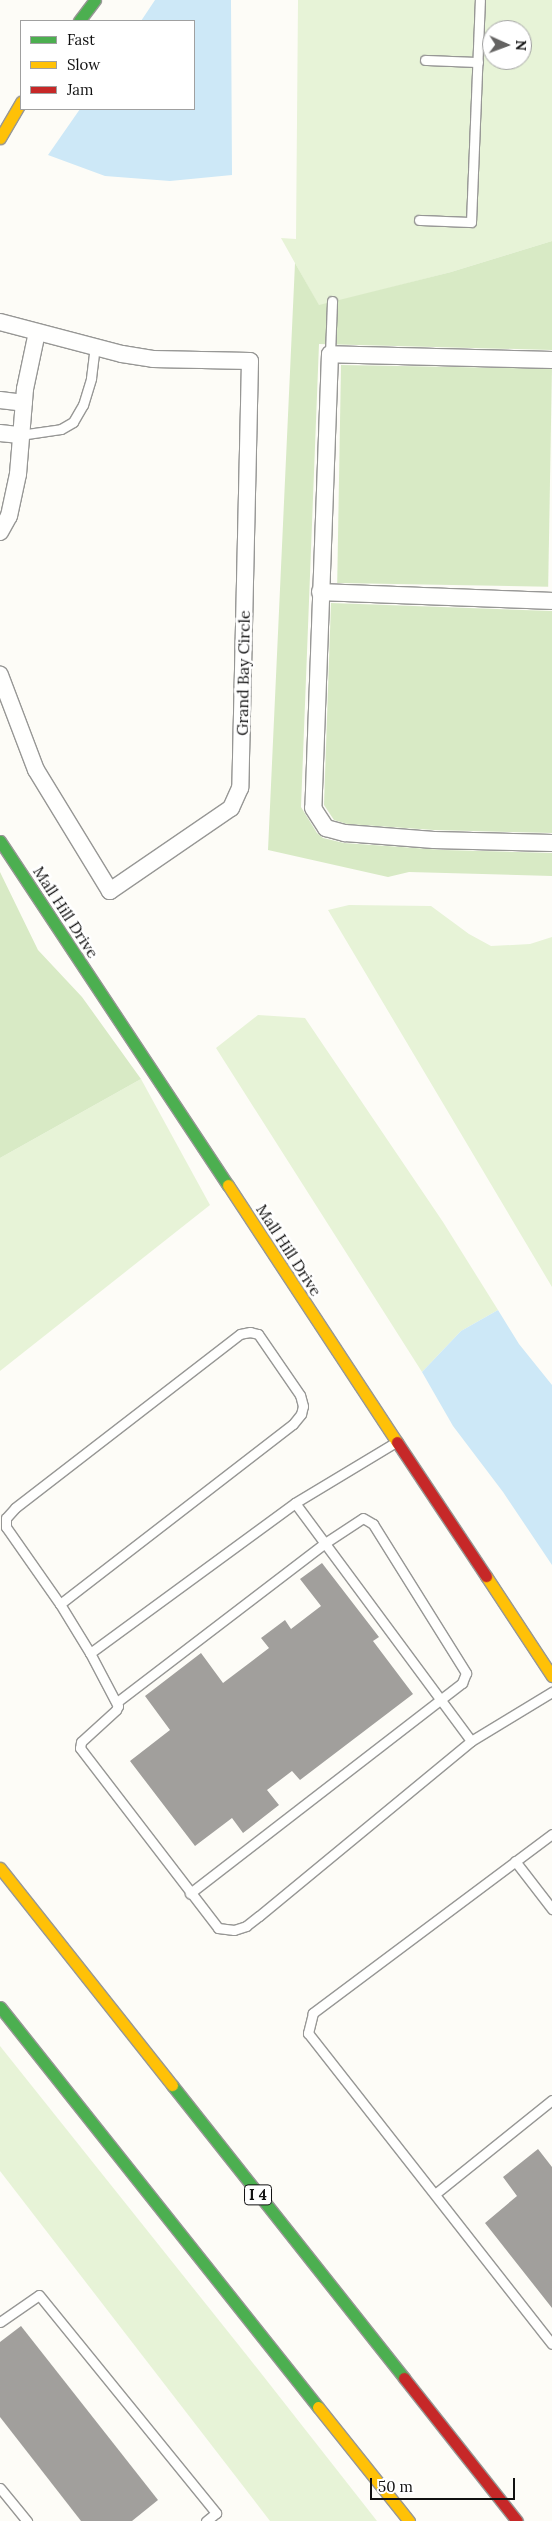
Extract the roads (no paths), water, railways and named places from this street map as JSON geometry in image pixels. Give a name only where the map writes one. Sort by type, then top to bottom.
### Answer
[{"type":"main road","points":[[80,20],[95,0]]},
{"type":"main road","points":[[0,138],[20,104]]},
{"type":"main road","name":"Mall Hill Drive","points":[[0,841],[552,1676]]},
{"type":"main road","name":"I 4","points":[[0,1868],[517,2521]]},
{"type":"main road","points":[[0,2007],[409,2521]]},
{"type":"street","name":"Grand Bay Circle","points":[[0,322],[95,347],[153,358],[250,361],[240,788],[231,808],[110,891],[36,770],[0,675]]},
{"type":"street","points":[[0,532],[9,516],[18,474],[24,403],[37,332]]},
{"type":"street","points":[[552,360],[330,354],[313,808],[326,828],[345,834],[434,840],[552,843]]},
{"type":"street","points":[[0,400],[24,403]]},
{"type":"street","points":[[0,434],[20,435]]},
{"type":"street","points":[[320,592],[552,601]]},
{"type":"lane","points":[[419,220],[471,222],[480,0]]},
{"type":"lane","points":[[425,60],[478,62]]},
{"type":"lane","points":[[330,354],[332,301]]},
{"type":"lane","points":[[20,435],[61,429],[73,422],[83,405],[91,378],[95,347]]},
{"type":"lane","points":[[60,1604],[293,1424],[301,1414],[303,1406],[300,1395],[258,1334],[250,1332],[240,1334],[15,1508],[6,1518],[6,1527],[60,1604],[117,1702],[116,1710],[81,1742],[80,1748],[218,1928],[234,1930],[246,1926],[471,1741],[552,1692]]},
{"type":"lane","points":[[90,1653],[295,1503],[396,1442]]},
{"type":"lane","points":[[295,1503],[471,1741]]},
{"type":"lane","points":[[117,1702],[324,1543],[358,1520],[369,1520],[374,1524],[466,1673],[464,1680],[190,1893]]},
{"type":"lane","points":[[552,1834],[313,2013],[308,2033],[552,2344]]},
{"type":"lane","points":[[515,1862],[552,1909]]},
{"type":"lane","points":[[435,2194],[552,2100]]},
{"type":"lane","points":[[0,2322],[39,2294],[216,2513],[206,2521]]},
{"type":"lane","points":[[0,2488],[27,2521]]},
{"type":"water","points":[[155,0],[231,0],[232,175],[170,181],[105,176],[48,155],[79,110],[195,110],[195,20],[142,20]]},
{"type":"water","points":[[498,1310],[519,1344],[552,1385],[552,1565],[503,1492],[453,1426],[422,1372],[461,1331]]}]
